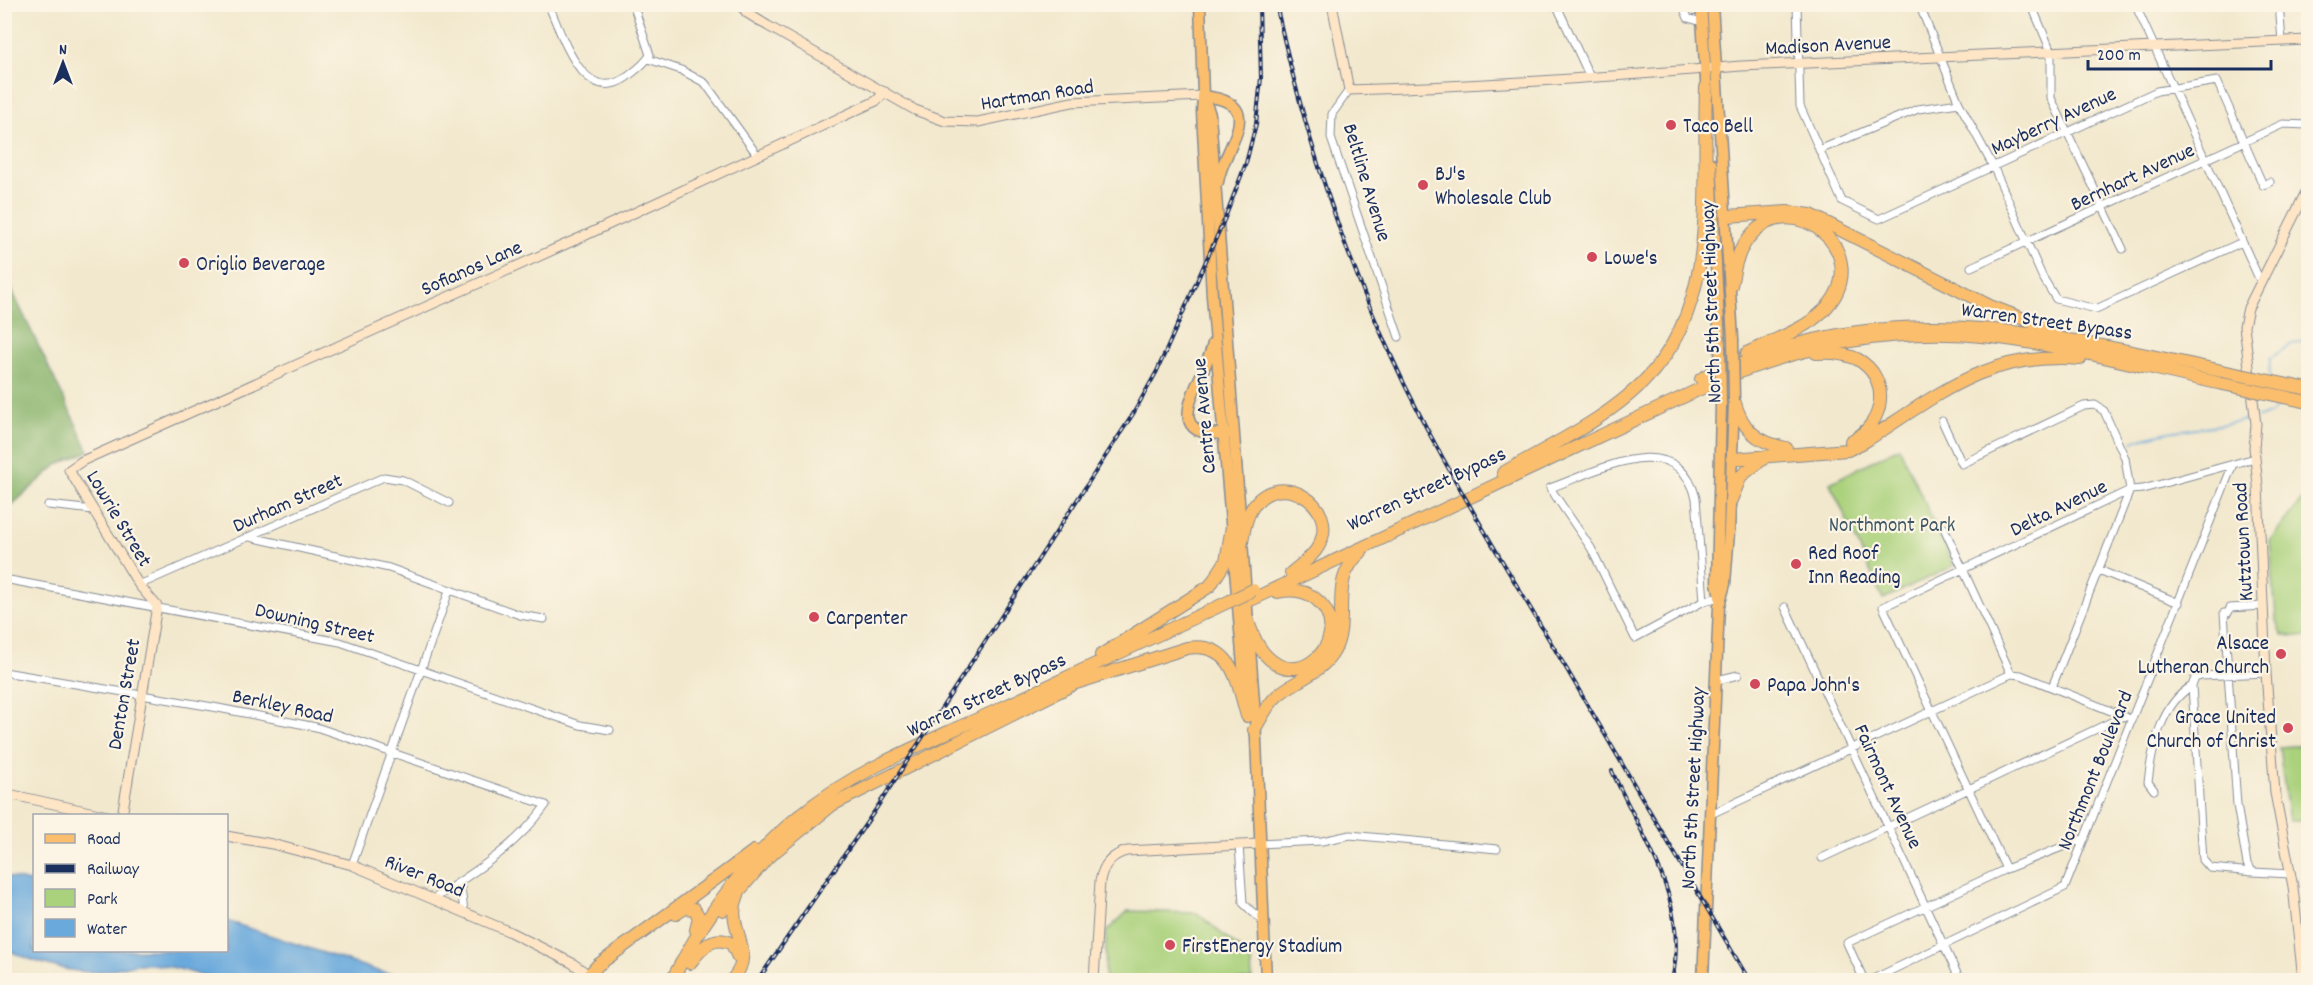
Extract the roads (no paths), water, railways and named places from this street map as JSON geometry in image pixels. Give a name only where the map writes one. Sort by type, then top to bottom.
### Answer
[{"type":"highway","points":[[1503,473],[1628,397],[1656,369],[1680,332],[1696,291],[1702,258],[1706,88]]},
{"type":"highway","points":[[1727,216],[1792,212],[1818,218],[1990,306],[2096,344]]},
{"type":"highway","points":[[1701,379],[1818,316],[1838,290],[1841,275],[1839,256],[1830,238],[1815,226],[1797,219],[1777,220],[1759,228],[1745,242],[1737,259],[1731,286]]},
{"type":"highway","name":"Warren Street Bypass","points":[[1253,595],[1291,573],[1701,379],[1755,357],[1841,333],[1883,327],[1974,326],[2096,344],[2308,389]]},
{"type":"highway","name":"Warren Street Bypass","points":[[672,981],[691,945],[728,888],[761,851],[812,806],[864,773],[1028,701],[1230,605],[1371,544],[1705,387],[1788,355],[1867,338],[1955,334],[2023,341],[2308,402]]},
{"type":"highway","points":[[1728,456],[1835,444],[1856,439],[1873,424],[1880,398],[1879,384],[1872,372],[1853,357],[1826,352],[1788,355]]},
{"type":"highway","points":[[1728,456],[1769,456],[1854,448],[1964,380],[2006,363],[2057,358],[2132,365]]},
{"type":"highway","points":[[1734,400],[1740,420],[1752,435],[1768,444],[1786,448]]},
{"type":"highway","points":[[1731,500],[1745,472],[1769,456]]},
{"type":"highway","points":[[1242,542],[1250,511],[1264,496],[1284,490],[1308,497],[1322,518],[1322,538],[1314,553],[1291,573]]},
{"type":"highway","points":[[1076,678],[1114,646],[1210,586],[1226,561],[1233,521]]},
{"type":"highway","points":[[1254,730],[1275,698],[1320,667],[1332,653],[1339,636],[1345,573],[1354,559],[1371,544]]},
{"type":"highway","points":[[1248,621],[1263,655],[1283,667],[1302,666],[1312,662],[1323,652],[1329,638],[1330,627],[1327,613],[1309,594],[1287,591],[1253,595]]},
{"type":"highway","points":[[1076,678],[1187,648],[1208,648],[1223,656],[1232,666],[1247,716]]},
{"type":"highway","name":"Warren Street Bypass","points":[[681,981],[715,921],[746,881],[780,845],[832,805],[1028,701]]},
{"type":"highway","points":[[593,978],[598,965],[786,827]]},
{"type":"highway","points":[[732,981],[743,959],[734,911],[737,896],[746,881]]},
{"type":"highway","points":[[593,978],[688,908],[696,911],[699,917],[691,945]]},
{"type":"highway","points":[[690,963],[708,944],[717,940],[729,942],[737,950],[738,960],[725,981]]},
{"type":"main road","name":"Centre Avenue","points":[[1200,4],[1202,112],[1215,331],[1242,542],[1266,981]]},
{"type":"main road","name":"North 5th Street Highway","points":[[1701,4],[1727,216],[1734,400],[1717,575],[1720,597],[1717,680],[1702,981]]},
{"type":"main road","name":"North 5th Street Highway","points":[[1712,4],[1710,70],[1706,88],[1720,345],[1721,406],[1731,500],[1725,584],[1720,597]]},
{"type":"main road","name":"Centre Avenue","points":[[1203,96],[1210,114],[1216,197],[1233,521],[1247,716],[1254,730]]},
{"type":"main road","points":[[1203,96],[1220,98],[1231,103],[1239,122],[1236,137],[1220,171],[1216,197]]},
{"type":"main road","points":[[1714,222],[1727,216]]},
{"type":"main road","points":[[1215,331],[1210,357],[1190,398],[1188,412],[1190,420],[1199,431],[1207,434],[1229,433]]},
{"type":"street","points":[[548,4],[582,73],[595,82],[609,84],[622,80],[648,59],[649,45],[633,4]]},
{"type":"street","name":"Hartman Road","points":[[740,4],[747,13],[768,26],[915,110],[945,121],[968,123],[1072,102],[1203,96]]},
{"type":"street","points":[[1332,4],[1349,90]]},
{"type":"street","points":[[1556,4],[1590,77]]},
{"type":"street","points":[[1682,4],[1688,18],[1702,22]]},
{"type":"street","points":[[1797,4],[1800,106],[1819,150],[1918,109],[1959,103]]},
{"type":"street","points":[[1919,4],[1959,103],[1993,166],[2042,276],[2056,299],[2096,309],[2242,242]]},
{"type":"street","points":[[2031,4],[2051,51],[2051,98],[2123,249]]},
{"type":"street","points":[[2135,4],[2260,283]]},
{"type":"street","points":[[2279,4],[2282,41]]},
{"type":"street","name":"Madison Avenue","points":[[1349,90],[1469,86],[1797,64],[2308,40]]},
{"type":"street","points":[[648,59],[681,70],[705,83],[758,156]]},
{"type":"street","name":"Mayberry Avenue","points":[[1819,150],[1842,201],[1879,219],[2157,90],[2217,81],[2263,184],[2270,182]]},
{"type":"street","name":"Beltline Avenue","points":[[1349,90],[1332,114],[1331,138],[1399,337]]},
{"type":"street","name":"Sofianos Lane","points":[[69,470],[82,461],[758,156],[876,101],[885,92]]},
{"type":"street","name":"Bernhart Avenue","points":[[1971,267],[2283,124],[2308,125]]},
{"type":"street","name":"Kutztown Road","points":[[2303,981],[2290,874],[2275,793],[2266,673],[2255,458],[2256,424],[2244,326],[2248,308],[2308,188]]},
{"type":"street","points":[[1942,421],[1962,464],[2090,404],[2104,411],[2126,458],[2130,490],[2052,687]]},
{"type":"street","points":[[1704,601],[1696,498],[1691,483],[1681,470],[1659,458],[1642,457],[1550,488],[1594,554],[1635,638],[1704,601],[1720,597]]},
{"type":"street","name":"Delta Avenue","points":[[1932,710],[1883,607],[2130,490],[2143,489],[2255,458]]},
{"type":"street","name":"Northmont Boulevard","points":[[1944,946],[2065,887],[2128,717],[2179,603],[2233,464]]},
{"type":"street","name":"Lowrie Street","points":[[69,470],[139,585]]},
{"type":"street","name":"Durham Street","points":[[139,585],[384,477],[403,480],[449,503]]},
{"type":"street","points":[[48,505],[94,510]]},
{"type":"street","points":[[1944,528],[2011,674]]},
{"type":"street","points":[[250,537],[369,563],[520,615],[544,619]]},
{"type":"street","points":[[2098,570],[2179,603]]},
{"type":"street","name":"Downing Street","points":[[4,579],[15,583],[157,606],[340,642],[580,725],[610,730]]},
{"type":"street","points":[[139,585],[157,606]]},
{"type":"street","points":[[352,865],[449,591]]},
{"type":"street","name":"Denton Street","points":[[122,814],[157,606]]},
{"type":"street","points":[[2253,872],[2247,864],[2237,805],[2224,613],[2230,608],[2263,606]]},
{"type":"street","name":"Fairmont Avenue","points":[[1785,607],[1890,827],[1960,981]]},
{"type":"street","name":"Berkley Road","points":[[4,672],[297,722],[391,751],[546,805],[532,825],[509,847],[460,881]]},
{"type":"street","points":[[2266,673],[2201,676],[2195,678],[2192,686],[2204,860],[2210,868],[2290,874]]},
{"type":"street","points":[[1711,814],[2011,674],[2021,675],[2128,717]]},
{"type":"street","points":[[1717,680],[1738,675]]},
{"type":"street","points":[[2154,790],[2148,782],[2151,754],[2171,705],[2179,693],[2192,686]]},
{"type":"street","points":[[1932,710],[2006,868]]},
{"type":"street","points":[[1822,858],[2128,717]]},
{"type":"street","points":[[4,793],[99,814]]},
{"type":"street","points":[[1094,981],[1100,881],[1105,866],[1111,858],[1127,851],[1322,841],[1350,835],[1497,849]]},
{"type":"street","name":"River Road","points":[[228,836],[272,844],[352,865],[464,911],[552,953],[593,978]]},
{"type":"street","points":[[1864,981],[1847,943],[2006,868],[2085,838]]},
{"type":"street","points":[[1239,845],[1243,903],[1263,922]]},
{"type":"street","points":[[435,898],[460,881],[464,911]]},
{"type":"street","points":[[1871,981],[1944,946]]},
{"type":"water","points":[[5,876],[33,883],[33,952],[228,952],[228,921],[381,972],[427,980],[214,980],[177,968],[147,964],[99,972],[81,972],[37,962],[5,949]]},
{"type":"waterway","points":[[2269,377],[2270,358],[2292,344],[2308,340]]},
{"type":"waterway","points":[[2258,417],[2271,414],[2277,407],[2275,402]]},
{"type":"waterway","points":[[2132,442],[2161,433],[2250,419]]},
{"type":"railway","points":[[758,980],[874,812],[1133,414],[1157,371],[1225,218],[1246,163],[1256,124],[1261,78],[1259,4]]},
{"type":"railway","points":[[1276,4],[1303,113],[1337,221],[1356,273],[1401,377],[1442,458],[1749,980]]},
{"type":"railway","points":[[1612,771],[1649,847],[1669,897],[1675,924],[1676,951],[1672,980]]},
{"type":"place","name":"Taco Bell","points":[[1671,125]]},
{"type":"place","name":"BJ's Wholesale Club","points":[[1423,185]]},
{"type":"place","name":"Lowe's","points":[[1592,257]]},
{"type":"place","name":"Origlio Beverage","points":[[184,263]]},
{"type":"place","name":"Red Roof Inn Reading","points":[[1796,564]]},
{"type":"place","name":"Carpenter","points":[[814,617]]},
{"type":"place","name":"Alsace Lutheran Church","points":[[2281,654]]},
{"type":"place","name":"Papa John's","points":[[1755,684]]},
{"type":"place","name":"Grace United Church of Christ","points":[[2288,728]]},
{"type":"place","name":"FirstEnergy Stadium","points":[[1170,945]]},
{"type":"park label","name":"Northmont Park","points":[[1892,524]]}]
